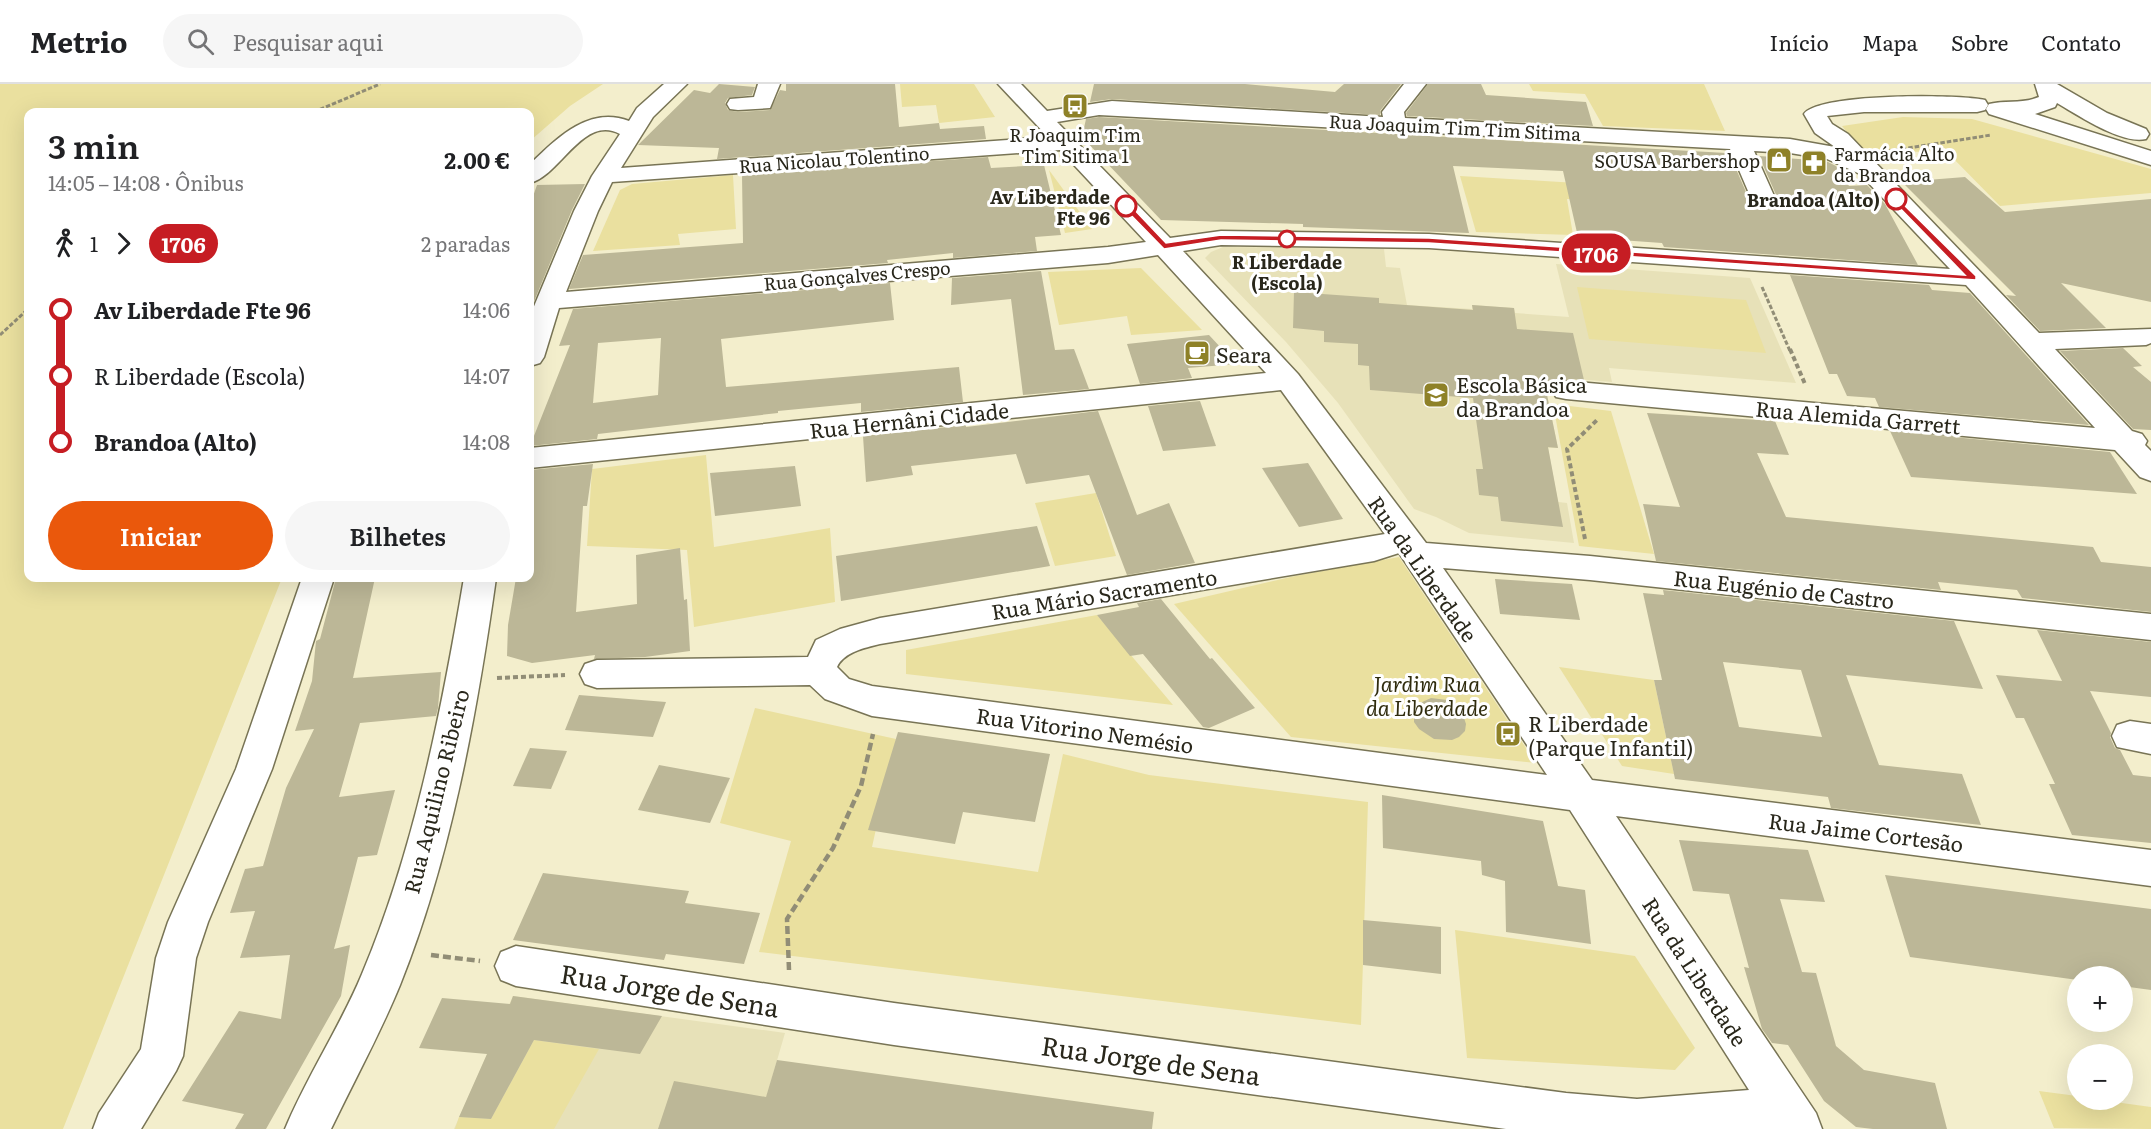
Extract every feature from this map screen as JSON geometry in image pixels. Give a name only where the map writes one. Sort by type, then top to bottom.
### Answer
[{"type":"street","points":[[534,345],[549,301],[586,211],[604,176],[645,113],[676,84]]},
{"type":"street","points":[[738,104],[762,104],[769,84]]},
{"type":"street","name":"Rua da Liberdade","points":[[1009,84],[1239,325],[1288,380],[1411,547],[1581,795],[1794,1119]]},
{"type":"street","points":[[1396,124],[1393,112],[1415,84]]},
{"type":"street","points":[[1866,105],[1898,96],[1924,84]]},
{"type":"street","points":[[1935,84],[1958,98],[2151,158]]},
{"type":"street","points":[[2048,87],[2050,96],[2047,102],[2040,107],[2014,110],[1987,107],[1866,105],[1827,108],[1817,111],[1816,118],[1823,128],[1840,139],[1865,168],[1973,278],[2151,470]]},
{"type":"street","points":[[2048,87],[2099,118],[2151,138]]},
{"type":"street","name":"Rua Joaquim Tim Tim Sitima","points":[[1042,118],[1099,108],[1112,108],[1790,146],[1833,153],[1865,168]]},
{"type":"street","points":[[534,173],[588,127],[604,122],[615,122],[632,132]]},
{"type":"street","points":[[1790,146],[1817,141],[1823,128]]},
{"type":"street","name":"Rua Nicolau Tolentino","points":[[604,176],[1065,143]]},
{"type":"street","points":[[1739,143],[1763,198]]},
{"type":"street","name":"Rua Gonçalves Crespo","points":[[549,301],[1108,255],[1221,238],[1429,241],[1973,278]]},
{"type":"street","points":[[2032,342],[2146,336]]},
{"type":"street","name":"Rua Hernâni Cidade","points":[[534,459],[1288,380]]},
{"type":"street","name":"Rua Alemida Garrett","points":[[1566,390],[2151,442]]},
{"type":"street","name":"Rua Eugénio de Castro","points":[[1411,547],[2151,627]]},
{"type":"street","name":"Rua Mário Sacramento","points":[[818,671],[828,650],[852,638],[880,631],[1374,549],[1411,547]]},
{"type":"street","points":[[115,1129],[161,1056],[179,949],[188,922],[254,768],[317,582]]},
{"type":"street","name":"Rua Aquilino Ribeiro","points":[[307,1129],[380,983],[431,826],[463,679],[479,582]]},
{"type":"street","points":[[597,674],[818,671]]},
{"type":"street","name":"Rua Vitorino Nemésio","points":[[818,671],[837,689],[880,702],[1581,795]]},
{"type":"street","name":"Rua Jaime Cortesão","points":[[1581,795],[2151,868]]},
{"type":"street","name":"Rua Jorge de Sena","points":[[516,966],[906,1026],[1566,1115],[1637,1121],[1794,1119]]},
{"type":"path","points":[[323,108],[380,84]]},
{"type":"path","points":[[1865,168],[1878,154],[1903,147],[1995,135]]},
{"type":"path","points":[[1751,264],[1818,412]]},
{"type":"path","points":[[0,335],[24,313]]},
{"type":"path","points":[[1590,568],[1567,449],[1613,405],[1631,396]]},
{"type":"path","points":[[463,679],[597,674]]},
{"type":"path","points":[[789,1008],[787,919],[833,848],[861,786],[880,702]]},
{"type":"path","points":[[391,950],[516,966]]},
{"type":"shaded area","name":"Escola Básica da Brandoa","points":[[1223,247],[1384,249],[1386,267],[1400,268],[1407,305],[1472,309],[1472,305],[1514,308],[1515,313],[1569,317],[1556,264],[1750,278],[1796,383],[1609,368],[1612,382],[1565,378],[1566,387],[1539,384],[1542,403],[1549,404],[1558,448],[1548,448],[1558,502],[1567,503],[1574,543],[1469,533],[1414,509],[1338,403],[1286,342],[1205,258],[1211,252]]},
{"type":"shaded area","points":[[513,996],[785,1033],[757,1129],[454,1129]]},
{"type":"green space","points":[[0,84],[603,84],[570,106],[534,138],[534,108],[24,108],[24,582],[280,582],[63,1129],[0,1129]]},
{"type":"green space","points":[[900,84],[974,84],[995,117],[939,123],[936,105],[902,107]]},
{"type":"green space","points":[[1529,84],[1704,84],[1725,131],[1603,126],[1585,94],[1533,91]]},
{"type":"green space","points":[[1903,117],[1972,119],[2151,169],[2151,193],[2000,206],[1946,151],[1864,153],[1842,126]]},
{"type":"green space","points":[[1049,170],[1092,229],[1065,233]]},
{"type":"green space","points":[[733,175],[736,229],[678,234],[680,245],[593,251],[620,190],[632,184]]},
{"type":"green space","points":[[1460,176],[1642,187],[1643,203],[1567,199],[1573,235],[1476,232]]},
{"type":"green space","points":[[1141,268],[1202,330],[1131,335],[1127,316],[1059,325],[1048,272]]},
{"type":"green space","points":[[1577,287],[1746,300],[1766,353],[1589,339]]},
{"type":"green space","points":[[1553,404],[1611,411],[1654,554],[1579,546]]},
{"type":"green space","points":[[706,455],[714,547],[830,528],[835,602],[694,627],[687,550],[587,546],[592,469]]},
{"type":"green space","points":[[1096,493],[1116,556],[1055,566],[1035,503]]},
{"type":"green space","name":"Jardim Rua da Liberdade","points":[[1399,557],[1536,763],[1291,737],[1174,604],[1295,576]]},
{"type":"green space","points":[[1097,615],[1173,705],[906,674],[906,650]]},
{"type":"green space","points":[[1559,667],[1654,680],[1674,774],[1622,766]]},
{"type":"green space","points":[[755,708],[896,739],[872,847],[1038,872],[1063,754],[1149,775],[1368,802],[1361,1025],[759,952],[791,841],[720,823]]},
{"type":"green space","points":[[1455,930],[1635,956],[1695,1048],[1675,1070],[1467,1058]]},
{"type":"green space","points":[[534,1040],[599,1049],[554,1129],[455,1129],[459,1117],[491,1119]]},
{"type":"green space","points":[[2039,1091],[2067,1095],[2067,1110],[2133,1110],[2133,1105],[2151,1107],[2151,1129],[2054,1128]]},
{"type":"building","points":[[719,84],[755,87],[752,95],[728,98],[725,103],[728,110],[738,112],[770,110],[780,90],[786,91],[786,84],[895,84],[899,127],[939,123],[940,129],[984,126],[986,139],[717,159],[719,148],[638,145],[694,90],[710,93]]},
{"type":"building","points":[[1094,84],[1245,84],[1335,92],[1344,84],[1401,84],[1380,111],[1380,115],[1112,99],[1090,102]]},
{"type":"building","points":[[1428,84],[1481,84],[1486,95],[1586,102],[1593,126],[1407,116],[1406,113]]},
{"type":"building","points":[[1099,117],[1726,153],[1730,155],[1749,199],[1754,205],[1762,207],[1773,204],[1777,197],[1759,156],[1826,161],[1836,166],[1849,186],[1867,185],[1885,204],[1918,265],[1664,247],[1662,243],[1578,237],[1563,171],[1453,166],[1469,233],[1303,227],[1303,224],[1161,220],[1082,137],[1086,119]]},
{"type":"building","points":[[988,157],[991,168],[1044,165],[1061,235],[1035,237],[1037,251],[953,258],[953,253],[887,260],[888,263],[569,289],[583,255],[743,243],[742,175]]},
{"type":"building","points":[[1965,177],[2005,212],[2151,199],[2151,302],[2061,283],[2106,328],[2040,331],[2006,295],[2016,296],[1902,182]]},
{"type":"building","points":[[585,184],[534,301],[534,194],[537,185]]},
{"type":"building","points":[[1041,271],[1055,350],[1074,349],[1089,389],[1023,395],[1011,299],[951,305],[952,278]]},
{"type":"building","points":[[1790,275],[1929,285],[1932,290],[1970,293],[2089,425],[1879,407],[1875,398],[1847,396],[1837,374],[1829,374]]},
{"type":"building","points":[[890,283],[894,320],[721,339],[726,387],[959,367],[963,402],[861,412],[861,403],[778,411],[778,413],[598,434],[597,439],[534,446],[534,436],[570,345],[559,346],[573,309]],"holes":[[[661,338],[658,395],[593,403],[598,343]]]},
{"type":"building","points":[[1294,292],[1379,298],[1379,303],[1473,310],[1472,305],[1514,308],[1517,329],[1573,333],[1584,380],[1566,379],[1556,381],[1552,386],[1545,385],[1558,448],[1548,447],[1563,527],[1501,521],[1498,497],[1479,495],[1476,469],[1483,469],[1473,398],[1370,390],[1369,366],[1358,365],[1358,344],[1324,342],[1324,331],[1293,328]]},
{"type":"building","points":[[1209,335],[1236,364],[1188,368],[1192,378],[1140,384],[1127,344]]},
{"type":"building","points":[[2123,348],[2142,366],[2133,367],[2151,382],[2151,430],[2133,429],[2060,351]]},
{"type":"building","points":[[1200,401],[1216,446],[1163,451],[1148,406]]},
{"type":"building","points":[[1098,411],[1137,515],[1169,503],[1195,563],[1127,575],[1089,475],[1026,484],[1016,454],[911,466],[913,475],[866,482],[863,436],[966,425],[966,427]]},
{"type":"building","points":[[1647,413],[1775,421],[1789,455],[1757,453],[1786,517],[2093,547],[2101,562],[2151,567],[2151,612],[2022,598],[2017,590],[1938,582],[1941,590],[1656,561],[1643,504],[1680,507]]},
{"type":"building","points":[[1890,431],[2110,452],[2137,494],[1911,477]]},
{"type":"building","points":[[1308,463],[1343,519],[1299,527],[1262,468]]},
{"type":"building","points":[[593,464],[587,506],[583,506],[576,612],[637,604],[636,555],[680,548],[684,600],[687,599],[690,651],[645,657],[594,659],[595,655],[532,663],[507,656],[508,625],[515,582],[534,582],[534,470]]},
{"type":"building","points":[[795,466],[801,506],[715,516],[710,473]]},
{"type":"building","points":[[1037,526],[1050,566],[841,601],[836,556]]},
{"type":"building","points":[[1495,579],[1572,584],[1580,620],[1500,614]]},
{"type":"building","points":[[335,582],[374,582],[353,678],[441,672],[438,708],[436,716],[360,723],[339,797],[395,790],[377,855],[358,857],[334,949],[350,945],[341,996],[266,1129],[235,1129],[244,1114],[182,1101],[239,1011],[281,1019],[290,955],[240,958],[255,911],[230,913],[245,869],[263,866],[286,788],[314,729],[295,731],[312,681],[316,641],[320,639]]},
{"type":"building","points":[[1663,590],[1954,621],[1983,689],[1846,675],[1879,765],[1962,774],[1981,825],[1831,808],[1828,797],[1675,779],[1654,680],[1662,680],[1643,593],[1664,595]],"holes":[[[1723,662],[1801,670],[1822,737],[1739,727]]]},
{"type":"building","points":[[1161,599],[1210,659],[1212,658],[1255,708],[1209,728],[1203,727],[1143,654],[1130,656],[1097,615],[1139,607],[1137,603]]},
{"type":"building","points":[[2037,630],[2151,642],[2151,697],[2090,691],[2111,733],[2110,737],[2115,748],[2120,750],[2133,775],[2151,777],[2151,843],[2072,835],[2049,784],[2055,784],[2024,718],[2016,718],[1996,675],[2062,681]]},
{"type":"building","points":[[579,695],[666,702],[653,737],[565,730]]},
{"type":"building","points":[[1431,698],[1447,700],[1461,709],[1466,724],[1465,731],[1459,737],[1452,740],[1434,739],[1419,729],[1414,722],[1414,709],[1418,704]]},
{"type":"building","points":[[898,732],[1050,754],[1035,822],[963,812],[955,844],[868,830]]},
{"type":"building","points":[[530,748],[567,751],[551,789],[513,786]]},
{"type":"building","points":[[659,765],[730,778],[710,823],[638,810]]},
{"type":"building","points":[[1382,795],[1543,821],[1558,886],[1585,890],[1591,944],[1506,932],[1505,881],[1482,875],[1481,861],[1383,848]]},
{"type":"building","points":[[1679,840],[1808,850],[1825,902],[1780,899],[1802,972],[1816,973],[1836,1046],[1864,1070],[1935,1083],[1947,1129],[1856,1127],[1824,1101],[1788,1045],[1772,1043],[1762,1029],[1744,967],[1749,968],[1729,894],[1693,891]]},
{"type":"building","points":[[543,873],[689,891],[685,903],[760,913],[744,964],[666,954],[664,960],[513,940]]},
{"type":"building","points":[[1885,875],[2151,909],[2151,990],[2133,988],[2133,966],[2067,966],[2067,978],[1910,957]]},
{"type":"building","points":[[1363,920],[1441,927],[1441,974],[1363,965]]},
{"type":"building","points":[[513,996],[662,1016],[640,1054],[534,1040],[491,1119],[459,1117],[487,1054],[419,1048],[442,998],[510,1004]]},
{"type":"building","points":[[777,1060],[1154,1112],[1152,1129],[658,1129],[674,1081],[766,1097]]},
{"type":"bus line","name":"1706","points":[[1126,206],[1164,246],[1221,238],[1429,241],[1973,278],[1896,199]]},
{"type":"place","name":"R Joaquim Tim Tim Sitima 1","points":[[1075,106]]},
{"type":"place","name":"SOUSA Barbershop","points":[[1779,160]]},
{"type":"place","name":"Farmácia Alto da Brandoa","points":[[1814,163]]},
{"type":"place","name":"Brandoa (Alto)","points":[[1896,199]]},
{"type":"place","name":"Av Liberdade Fte 96","points":[[1126,206]]},
{"type":"place","name":"R Liberdade (Escola)","points":[[1287,239]]},
{"type":"place","name":"Seara","points":[[1197,353]]},
{"type":"place","name":"Escola Básica da Brandoa","points":[[1436,395]]},
{"type":"place","name":"R Liberdade (Parque Infantil)","points":[[1508,734]]}]
